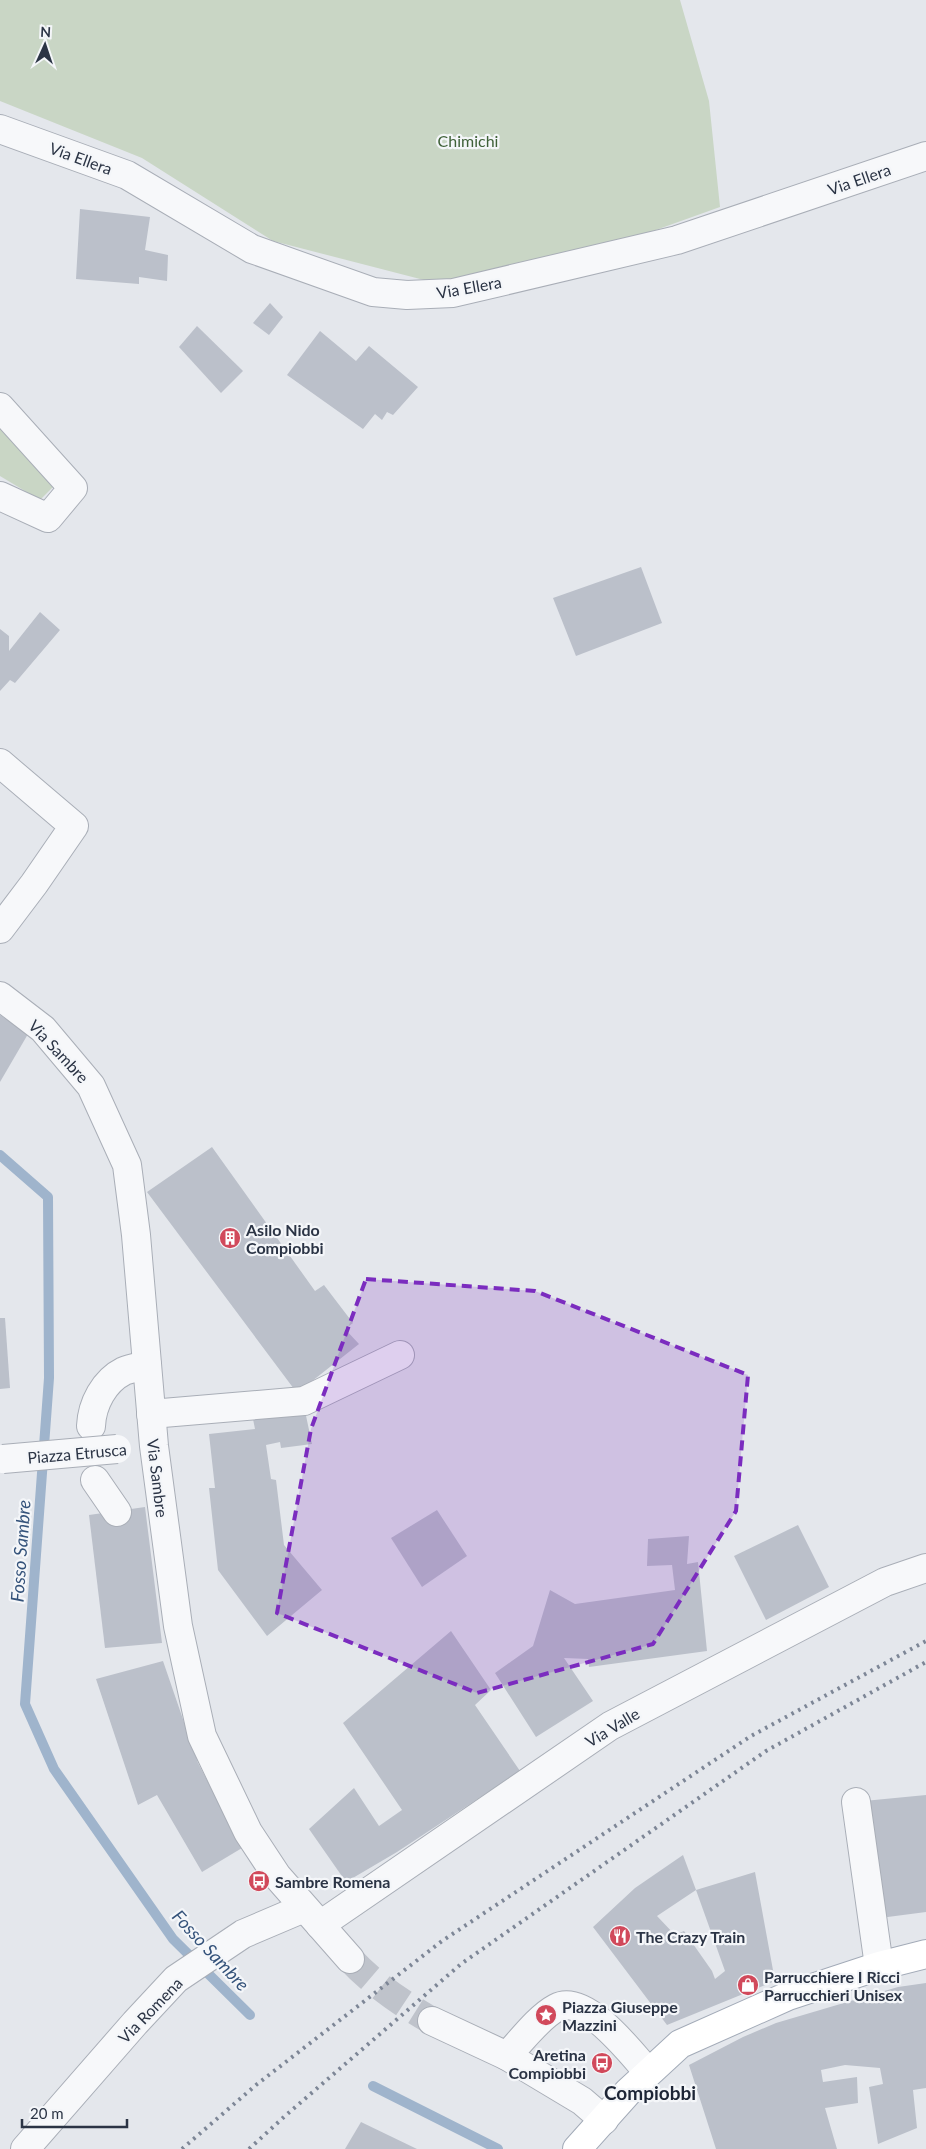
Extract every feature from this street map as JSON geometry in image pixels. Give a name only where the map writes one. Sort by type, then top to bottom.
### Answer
[{"type":"main road","points":[[577,2149],[628,2092],[680,2044],[788,1996],[879,1966],[926,1954]]},
{"type":"street","name":"Via Ellera","points":[[0,129],[133,178],[252,250],[373,292],[407,295],[453,293],[677,240],[926,156]]},
{"type":"street","points":[[0,407],[73,488],[48,518],[0,496]]},
{"type":"street","points":[[0,763],[74,826],[0,929]]},
{"type":"street","name":"Via Sambre","points":[[0,996],[43,1029],[91,1086],[127,1165],[136,1235],[154,1446],[178,1626],[202,1736],[248,1832],[277,1876],[350,1959]]},
{"type":"street","points":[[151,1414],[304,1401],[400,1355]]},
{"type":"street","points":[[91,1426],[92,1414],[99,1395],[110,1382],[125,1371],[147,1366]]},
{"type":"street","name":"Piazza Etrusca","points":[[2,1459],[154,1446]]},
{"type":"street","points":[[95,1480],[117,1512]]},
{"type":"street","name":"Via Valle","points":[[312,1916],[610,1726],[885,1582],[926,1568]]},
{"type":"street","points":[[856,1802],[879,1966]]},
{"type":"street","name":"Via Romena","points":[[25,2149],[176,1979],[243,1934],[312,1916]]},
{"type":"street","points":[[507,2056],[538,2024],[558,2007],[577,2006],[596,2017],[648,2072]]},
{"type":"street","points":[[432,2021],[507,2056],[582,2101],[604,2120]]},
{"type":"highlighted area","points":[[366,1279],[535,1291],[748,1375],[736,1511],[653,1644],[477,1693],[277,1613],[311,1429]]},
{"type":"green space","name":"Chimichi","points":[[0,0],[680,0],[709,101],[720,207],[600,250],[482,281],[424,280],[273,241],[142,158],[0,101]]},
{"type":"green space","points":[[0,426],[54,486],[40,500],[0,476]]},
{"type":"building","points":[[80,209],[150,217],[145,250],[168,255],[167,281],[139,277],[139,284],[76,279]]},
{"type":"building","points":[[270,303],[283,317],[269,335],[253,323]]},
{"type":"building","points":[[197,326],[243,371],[221,393],[179,347]]},
{"type":"building","points":[[320,331],[356,361],[369,346],[418,387],[393,415],[387,412],[382,420],[375,414],[363,429],[287,375]]},
{"type":"building","points":[[641,567],[662,623],[576,656],[553,598]]},
{"type":"building","points":[[40,612],[60,630],[15,683],[10,680],[0,691],[0,629],[9,636],[9,651]]},
{"type":"building","points":[[0,1015],[28,1034],[0,1082]]},
{"type":"building","name":"Asilo Nido Compiobbi","points":[[212,1147],[315,1291],[324,1285],[353,1323],[345,1329],[359,1344],[297,1393],[147,1192]]},
{"type":"building","points":[[0,1318],[5,1318],[10,1388],[0,1389]]},
{"type":"building","points":[[305,1411],[312,1444],[281,1448],[280,1442],[266,1445],[271,1479],[276,1480],[284,1545],[322,1590],[267,1636],[218,1570],[209,1488],[215,1488],[209,1434],[255,1429],[253,1419]]},
{"type":"building","points":[[145,1507],[162,1643],[105,1648],[89,1515]]},
{"type":"building","points":[[437,1510],[467,1556],[422,1587],[391,1538]]},
{"type":"building","points":[[798,1525],[829,1587],[766,1620],[734,1556]]},
{"type":"building","points":[[689,1536],[687,1564],[698,1562],[707,1651],[589,1667],[588,1659],[564,1658],[593,1701],[536,1737],[495,1673],[533,1646],[550,1590],[575,1604],[675,1590],[672,1565],[647,1566],[648,1539]]},
{"type":"building","points":[[451,1631],[491,1690],[475,1705],[520,1771],[397,1852],[346,1882],[309,1829],[354,1788],[379,1826],[402,1810],[343,1723]]},
{"type":"building","points":[[163,1661],[198,1763],[242,1848],[202,1872],[157,1795],[138,1805],[96,1679]]},
{"type":"building","points":[[926,1795],[926,1912],[880,1918],[864,1801]]},
{"type":"building","points":[[683,1855],[696,1890],[755,1872],[775,1981],[667,2025],[593,1927],[635,1888]],"holes":[[[696,1890],[725,1971],[715,1979],[712,1971],[684,1931],[675,1935],[657,1916]]]},
{"type":"building","points":[[926,1983],[926,2088],[913,2090],[917,2128],[878,2144],[869,2087],[883,2084],[880,2068],[845,2065],[821,2070],[823,2082],[857,2077],[858,2103],[825,2108],[837,2149],[716,2149],[689,2065],[743,2037],[776,2023],[898,1987]]},
{"type":"building","points":[[361,2122],[417,2149],[345,2149]]},
{"type":"waterway","name":"Fosso Sambre","points":[[0,1155],[48,1197],[49,1378],[25,1704],[54,1769],[173,1939],[250,2015]]},
{"type":"waterway","name":"Fosso Sambre","points":[[373,2086],[498,2149]]},
{"type":"tunnel","points":[[350,1959],[368,1977],[389,1993],[432,2021]]},
{"type":"railway","points":[[182,2149],[256,2085],[442,1941],[751,1736],[926,1641]]},
{"type":"railway","points":[[249,2149],[461,1964],[766,1751],[926,1662]]},
{"type":"place","name":"Asilo Nido Compiobbi","points":[[230,1238]]},
{"type":"place","name":"Sambre Romena","points":[[259,1881]]},
{"type":"place","name":"The Crazy Train","points":[[620,1936]]},
{"type":"place","name":"Parrucchiere I Ricci Parrucchieri Unisex","points":[[748,1985]]},
{"type":"place","name":"Piazza Giuseppe Mazzini","points":[[546,2015]]},
{"type":"place","name":"Aretina Compiobbi","points":[[602,2063]]},
{"type":"district","name":"Compiobbi","points":[[650,2092]]}]
